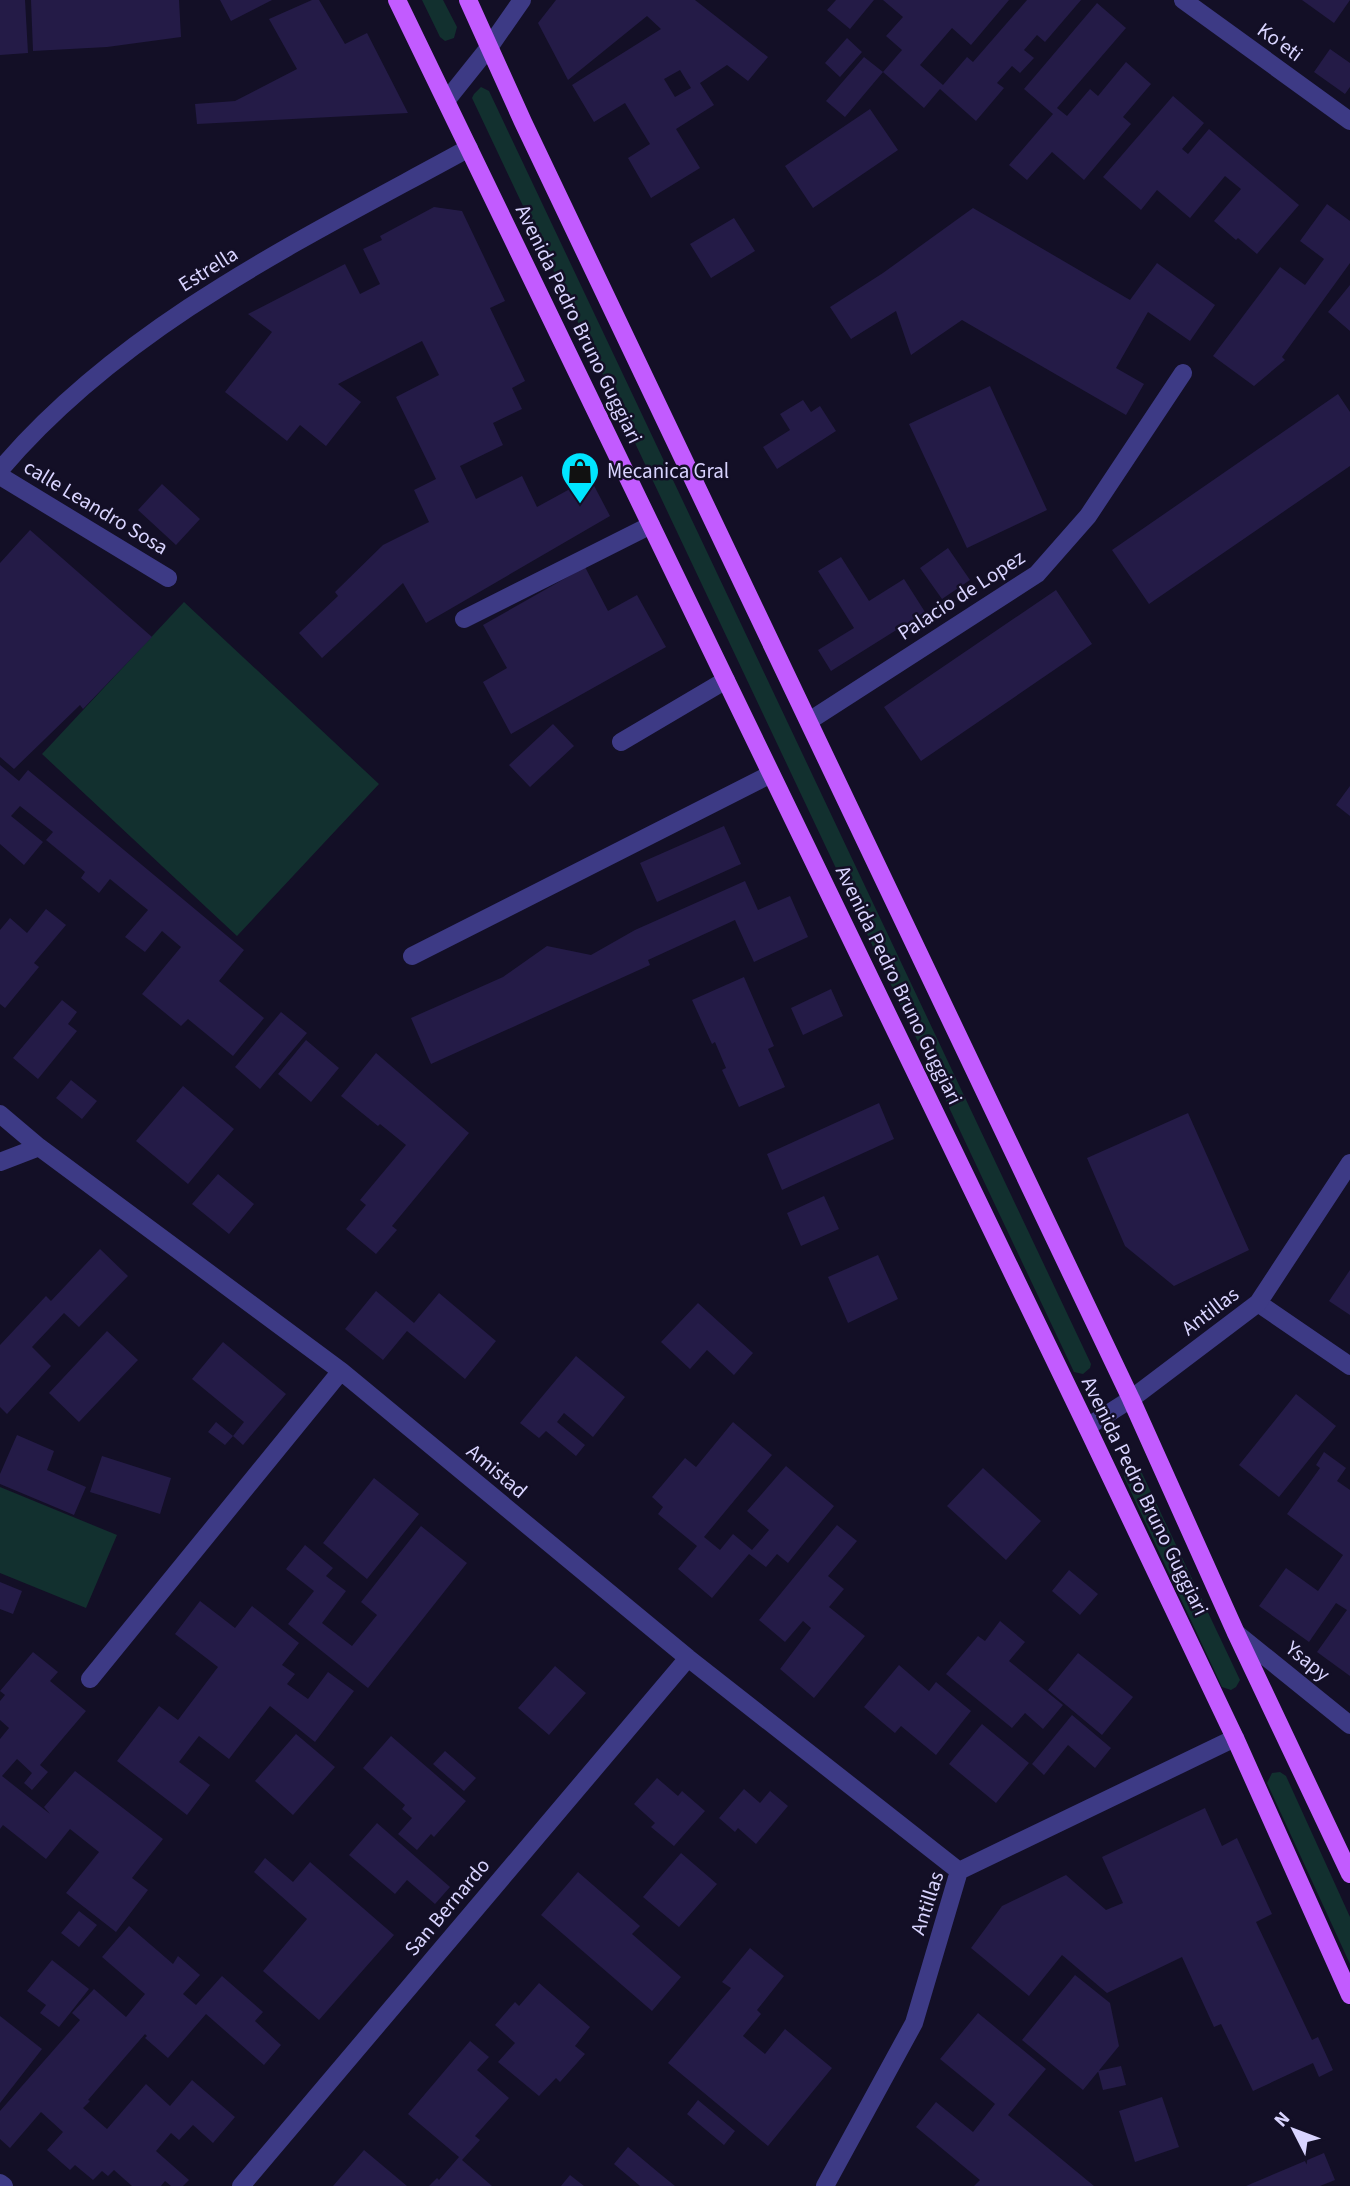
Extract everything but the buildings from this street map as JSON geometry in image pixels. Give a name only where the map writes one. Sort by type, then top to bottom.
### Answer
[{"type":"main road","name":"Avenida Pedro Bruno Guggiari","points":[[397,0],[1087,1427],[1235,1738],[1350,1995]]},
{"type":"main road","name":"Avenida Pedro Bruno Guggiari","points":[[468,0],[523,122],[1131,1399],[1236,1633],[1350,1874]]},
{"type":"street","points":[[446,101],[522,0]]},
{"type":"street","name":"Ko'eti","points":[[1184,0],[1350,121]]},
{"type":"street","name":"Estrella","points":[[0,470],[25,440],[106,368],[198,301],[288,247],[469,148]]},
{"type":"street","name":"Palacio de Lopez","points":[[808,721],[1037,574],[1088,516],[1183,373]]},
{"type":"street","name":"calle Leandro Sosa","points":[[0,476],[168,578]]},
{"type":"street","points":[[464,618],[651,525]]},
{"type":"street","points":[[621,742],[726,681]]},
{"type":"street","points":[[412,956],[771,774]]},
{"type":"street","name":"Amistad","points":[[0,1114],[38,1147],[341,1371],[688,1658],[959,1871]]},
{"type":"street","points":[[0,1162],[38,1147]]},
{"type":"street","name":"Antillas","points":[[1087,1427],[1131,1399],[1258,1303],[1350,1163]]},
{"type":"street","points":[[1258,1303],[1350,1366]]},
{"type":"street","points":[[90,1679],[341,1371]]},
{"type":"street","name":"Ysapy","points":[[1236,1633],[1350,1726]]},
{"type":"street","name":"San Bernardo","points":[[241,2186],[688,1658]]},
{"type":"street","name":"Antillas","points":[[825,2186],[914,2023],[959,1871],[1235,1738]]},
{"type":"green space","points":[[422,0],[443,0],[457,27],[454,38],[445,41],[440,37]]},
{"type":"green space","points":[[481,87],[489,91],[1091,1364],[1083,1374],[1074,1372],[472,98]]},
{"type":"green space","points":[[184,602],[379,784],[237,936],[42,754]]},
{"type":"green space","points":[[1132,1468],[1141,1471],[1240,1680],[1231,1690],[1222,1687],[1124,1477],[1125,1472]]},
{"type":"green space","points":[[0,1487],[117,1535],[86,1608],[0,1573]]},
{"type":"green space","points":[[1280,1772],[1286,1776],[1350,1917],[1350,1964],[1267,1783],[1272,1773]]},
{"type":"place","name":"Mecanica Gral","points":[[580,505]]}]
